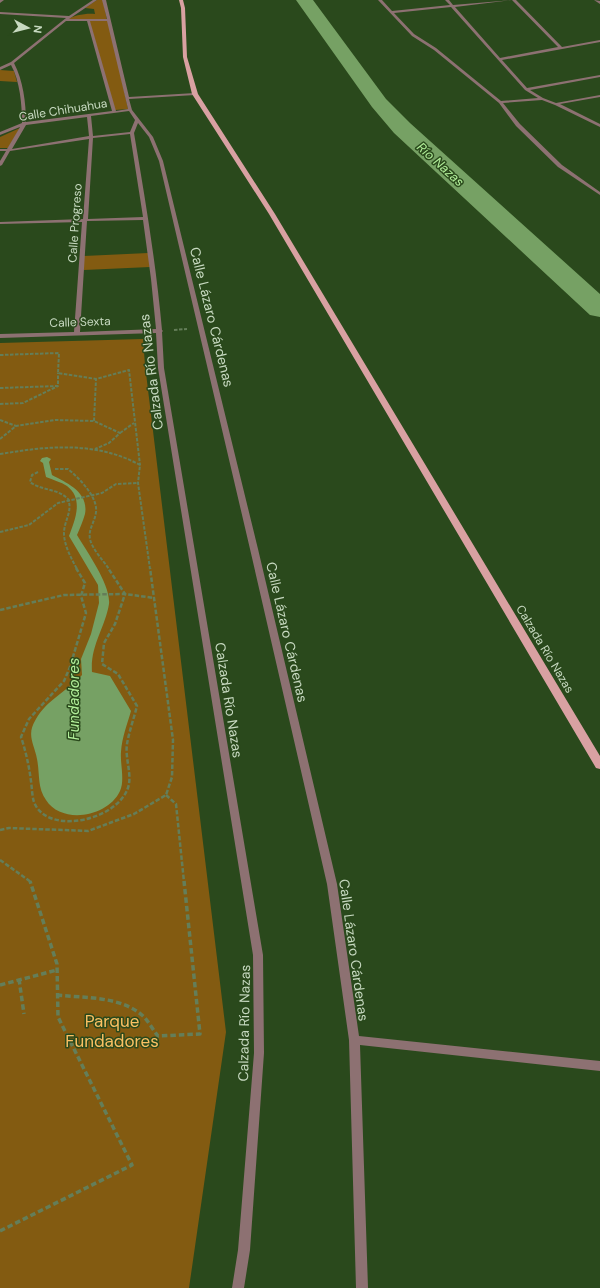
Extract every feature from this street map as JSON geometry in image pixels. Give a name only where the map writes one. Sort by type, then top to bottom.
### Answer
[{"type":"main road","name":"Calzada Río Nazas","points":[[181,0],[183,8],[185,57],[195,94],[276,221],[600,765]]},
{"type":"street","points":[[0,68],[12,63],[65,20],[95,0]]},
{"type":"street","name":"Calle Lázaro Cárdenas","points":[[104,0],[110,20],[130,110],[152,137],[161,161],[332,884],[354,1040],[362,1288]]},
{"type":"street","points":[[380,0],[413,35],[435,49],[500,102],[518,125],[560,166],[600,194]]},
{"type":"street","points":[[447,0],[526,89],[542,99],[556,104],[600,126]]},
{"type":"street","points":[[392,12],[510,0]]},
{"type":"street","points":[[514,0],[560,47]]},
{"type":"street","points":[[596,0],[600,3]]},
{"type":"street","points":[[0,13],[69,17]]},
{"type":"street","points":[[65,20],[110,20]]},
{"type":"street","points":[[88,20],[114,112]]},
{"type":"street","points":[[499,59],[600,41]]},
{"type":"street","points":[[0,166],[11,150],[24,124],[24,113],[18,74],[12,63]]},
{"type":"street","points":[[526,89],[600,76]]},
{"type":"street","name":"Calle Chihuahua","points":[[127,98],[195,94]]},
{"type":"street","points":[[556,104],[600,96]]},
{"type":"street","points":[[500,102],[542,99]]},
{"type":"street","name":"Calle Chihuahua","points":[[0,134],[24,124],[130,110]]},
{"type":"street","name":"Calle Progreso","points":[[77,333],[91,137],[89,115]]},
{"type":"street","points":[[0,150],[11,150],[91,137],[132,133],[137,120]]},
{"type":"street","points":[[594,124],[600,122]]},
{"type":"street","name":"Calzada Río Nazas","points":[[132,133],[146,218],[160,331],[161,368],[258,955],[259,1053],[244,1250],[238,1288]]},
{"type":"street","points":[[0,223],[146,218]]},
{"type":"street","name":"Calle Sexta","points":[[0,336],[160,331]]},
{"type":"street","points":[[354,1040],[600,1066]]},
{"type":"path","points":[[160,331],[201,328]]},
{"type":"path","points":[[0,355],[59,352],[58,386]]},
{"type":"path","points":[[0,830],[10,828],[88,831],[134,814],[166,796],[172,777],[173,740],[138,484],[140,465],[129,370],[96,379],[58,373]]},
{"type":"path","points":[[94,421],[96,379]]},
{"type":"path","points":[[0,388],[58,386]]},
{"type":"path","points":[[0,404],[23,403],[58,386]]},
{"type":"path","points":[[0,420],[16,426],[55,420],[94,421],[120,433]]},
{"type":"path","points":[[94,449],[110,443],[120,433],[134,423]]},
{"type":"path","points":[[0,439],[16,426]]},
{"type":"path","points":[[0,454],[63,446],[107,450],[129,458],[140,465]]},
{"type":"path","points":[[38,472],[32,475],[30,482],[34,487],[59,491],[69,500],[70,508],[64,534],[65,545],[85,583],[81,596],[86,613],[70,667],[64,681],[29,719],[21,737],[27,754],[34,803],[44,814],[58,820],[77,822],[100,816],[119,803],[129,784],[127,745],[137,706],[118,674],[102,664],[104,643],[115,624],[124,594],[90,540],[90,528],[96,513],[96,503],[77,477],[68,469],[55,469]]},
{"type":"path","points":[[0,532],[29,525],[58,503],[102,493],[116,484],[138,484]]},
{"type":"path","points":[[0,610],[56,596],[124,594],[154,598]]},
{"type":"path","points":[[57,995],[105,1000],[123,1005],[141,1015],[158,1036],[200,1034],[176,804],[166,796]]},
{"type":"path","points":[[0,860],[30,880],[57,964],[58,1017],[132,1165],[0,1231]]},
{"type":"path","points":[[0,985],[57,970]]},
{"type":"path","points":[[19,979],[24,1014]]},
{"type":"green space","points":[[97,0],[103,0],[107,20],[67,20],[80,15],[95,14],[94,9],[85,8]]},
{"type":"green space","points":[[89,20],[109,20],[128,109],[115,110]]},
{"type":"green space","points":[[0,70],[14,71],[17,82],[0,81]]},
{"type":"green space","points":[[20,128],[8,148],[0,148],[0,137]]},
{"type":"green space","points":[[148,253],[150,267],[84,270],[84,256]]},
{"type":"green space","name":"Parque Fundadores","points":[[143,339],[226,1032],[189,1288],[0,1288],[0,343]]},
{"type":"water","name":"Fundadores","points":[[47,457],[51,459],[49,462],[52,475],[76,489],[84,500],[85,514],[77,535],[98,569],[109,596],[107,613],[95,645],[92,672],[110,676],[131,711],[122,747],[122,782],[120,791],[114,800],[106,807],[96,812],[84,815],[63,813],[53,808],[46,800],[41,790],[37,759],[31,734],[36,719],[46,706],[82,675],[81,659],[91,634],[99,603],[98,585],[69,536],[77,510],[75,497],[67,486],[46,477],[43,463],[40,461],[42,458]]},
{"type":"waterway","name":"Río Nazas","points":[[304,0],[379,103],[402,128],[600,309]]}]
